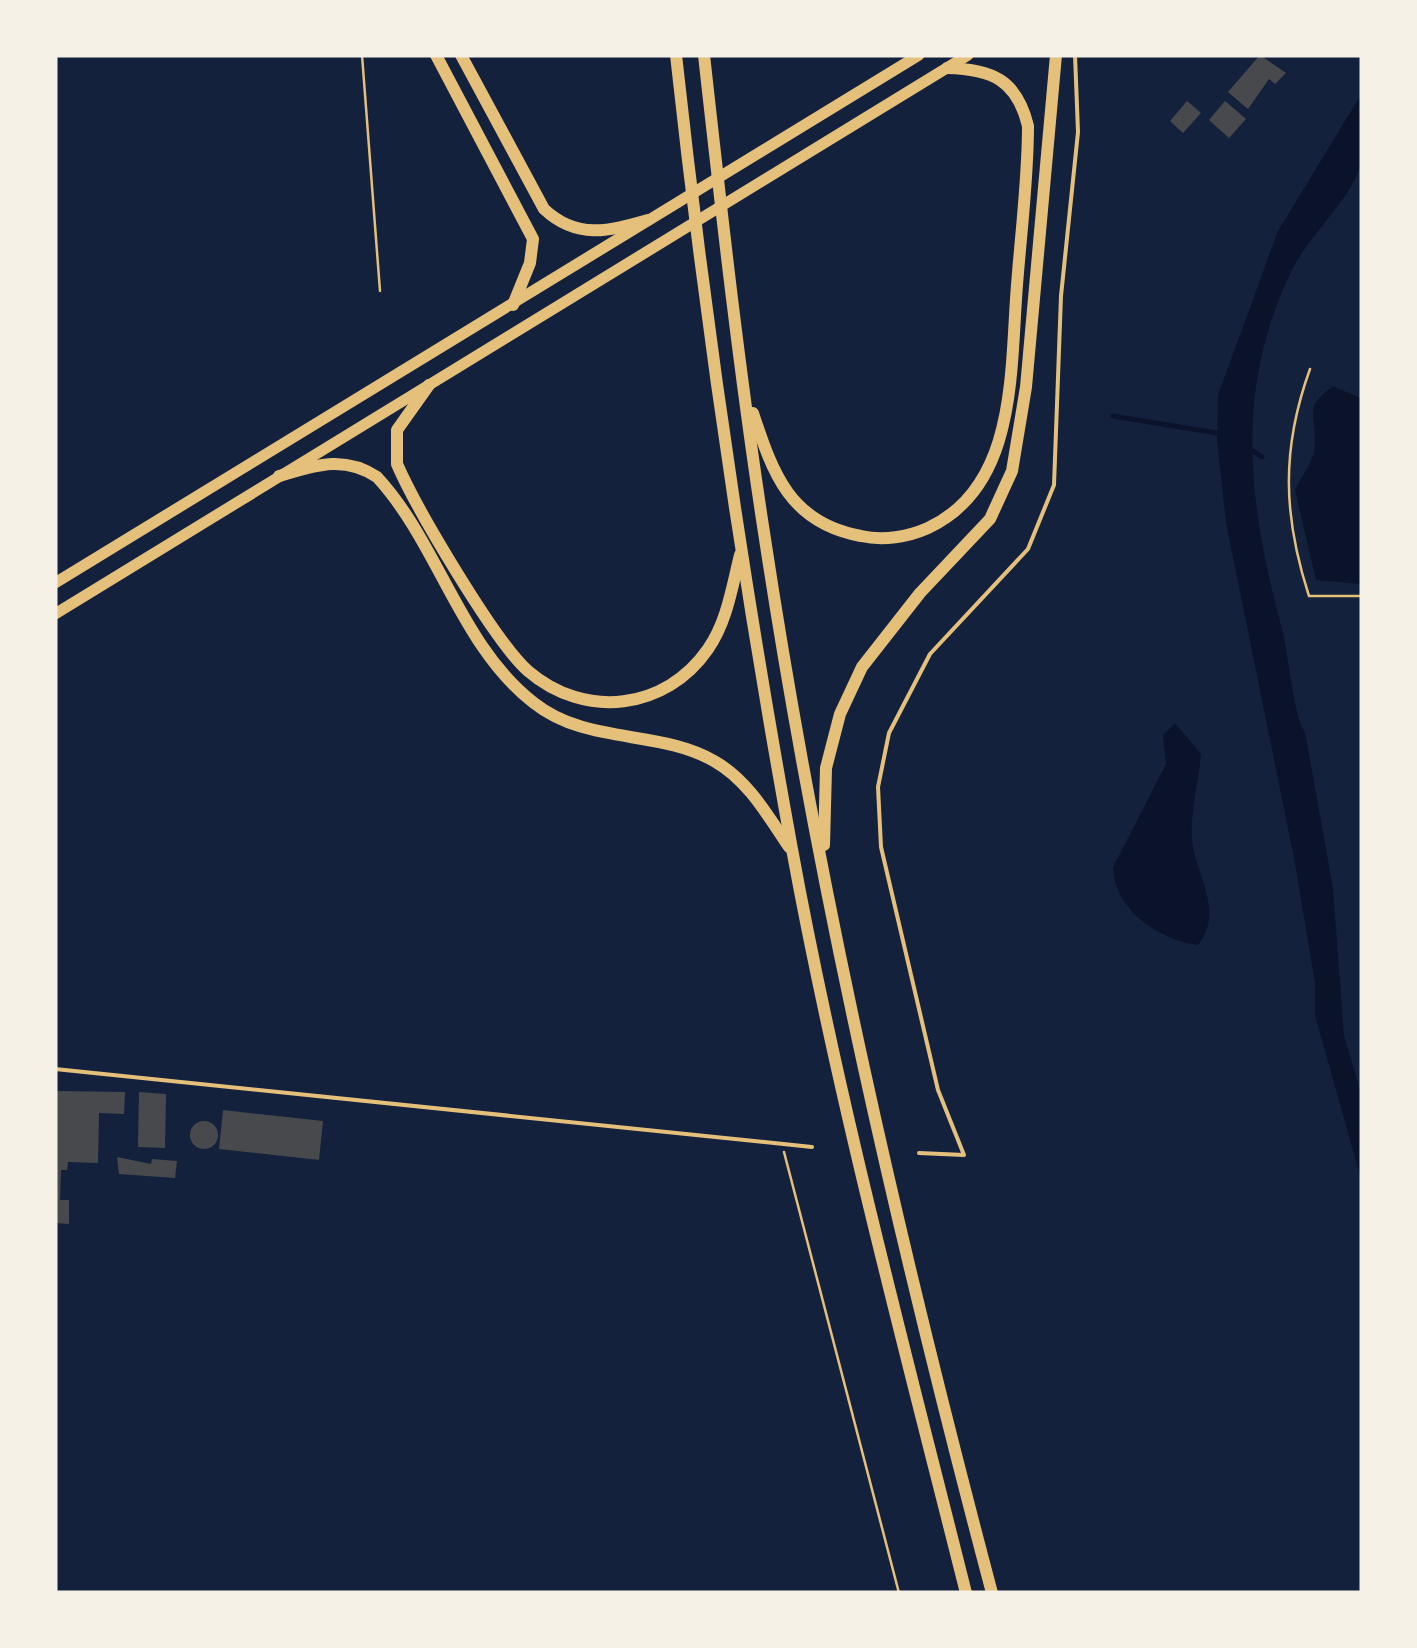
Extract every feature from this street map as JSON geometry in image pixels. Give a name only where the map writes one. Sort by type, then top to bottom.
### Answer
[{"type":"highway","points":[[436,55],[533,239],[530,262],[513,304]]},
{"type":"highway","points":[[461,55],[544,209],[556,220],[588,232],[648,220]]},
{"type":"highway","points":[[676,55],[698,247],[792,851],[862,1178],[966,1593]]},
{"type":"highway","points":[[704,55],[742,378],[824,872],[892,1194],[992,1593]]},
{"type":"highway","points":[[55,583],[919,55]]},
{"type":"highway","points":[[55,614],[968,55]]},
{"type":"highway","points":[[824,872],[826,768],[840,714],[862,667],[890,628],[990,519],[1012,471],[1026,387],[1056,55]]},
{"type":"highway","points":[[742,378],[774,476],[790,499],[823,522],[861,536],[890,538],[939,523],[974,497],[1003,429],[1028,126],[1023,107],[1006,81],[990,72],[947,68]]},
{"type":"highway","points":[[429,386],[397,430],[397,464],[504,641],[527,670],[554,689],[607,704],[638,701],[664,692],[688,674],[710,647],[726,612],[742,548]]},
{"type":"highway","points":[[279,476],[341,461],[378,478],[488,652],[534,703],[561,721],[611,736],[693,750],[718,763],[748,788],[792,851]]},
{"type":"lane","points":[[919,1153],[964,1155],[938,1090],[881,847],[878,787],[889,733],[930,654],[1028,549],[1054,485],[1061,296],[1078,132],[1075,55]]},
{"type":"lane","points":[[55,1069],[812,1147]]},
{"type":"path","points":[[362,55],[380,291]]},
{"type":"path","points":[[1310,370],[1298,402],[1285,486],[1292,544],[1309,596],[1362,596]]},
{"type":"path","points":[[782,1146],[899,1593]]},
{"type":"water","points":[[1362,93],[1362,162],[1348,191],[1299,258],[1273,317],[1260,361],[1252,449],[1261,538],[1305,732],[1333,888],[1344,1036],[1362,1096],[1362,1183],[1315,1015],[1315,983],[1294,858],[1226,523],[1217,441],[1218,395],[1278,231]]},
{"type":"water","points":[[1333,386],[1362,399],[1360,584],[1316,580],[1295,490],[1314,451],[1314,406]]},
{"type":"water","points":[[1175,723],[1201,754],[1192,840],[1207,893],[1209,919],[1198,945],[1168,937],[1141,920],[1121,897],[1113,867],[1166,764],[1163,735]]},
{"type":"building","points":[[1260,55],[1286,73],[1275,84],[1269,79],[1248,109],[1228,92]]},
{"type":"building","points":[[1187,101],[1201,113],[1183,133],[1170,121]]},
{"type":"building","points":[[1225,101],[1246,119],[1229,138],[1209,120]]},
{"type":"building","points":[[55,1091],[125,1092],[124,1114],[99,1113],[98,1163],[68,1162],[67,1170],[61,1170],[60,1200],[69,1200],[69,1224],[55,1223]]},
{"type":"building","points":[[139,1092],[166,1094],[165,1148],[138,1147]]},
{"type":"building","points":[[223,1110],[323,1121],[319,1160],[219,1149]]},
{"type":"building","points":[[204,1121],[214,1125],[218,1135],[214,1145],[204,1149],[194,1145],[190,1135],[194,1125]]},
{"type":"building","points":[[117,1157],[151,1164],[152,1159],[177,1161],[175,1178],[119,1174]]},
{"type":"waterway","points":[[1113,416],[1223,434]]},
{"type":"waterway","points":[[1250,449],[1262,457]]}]
